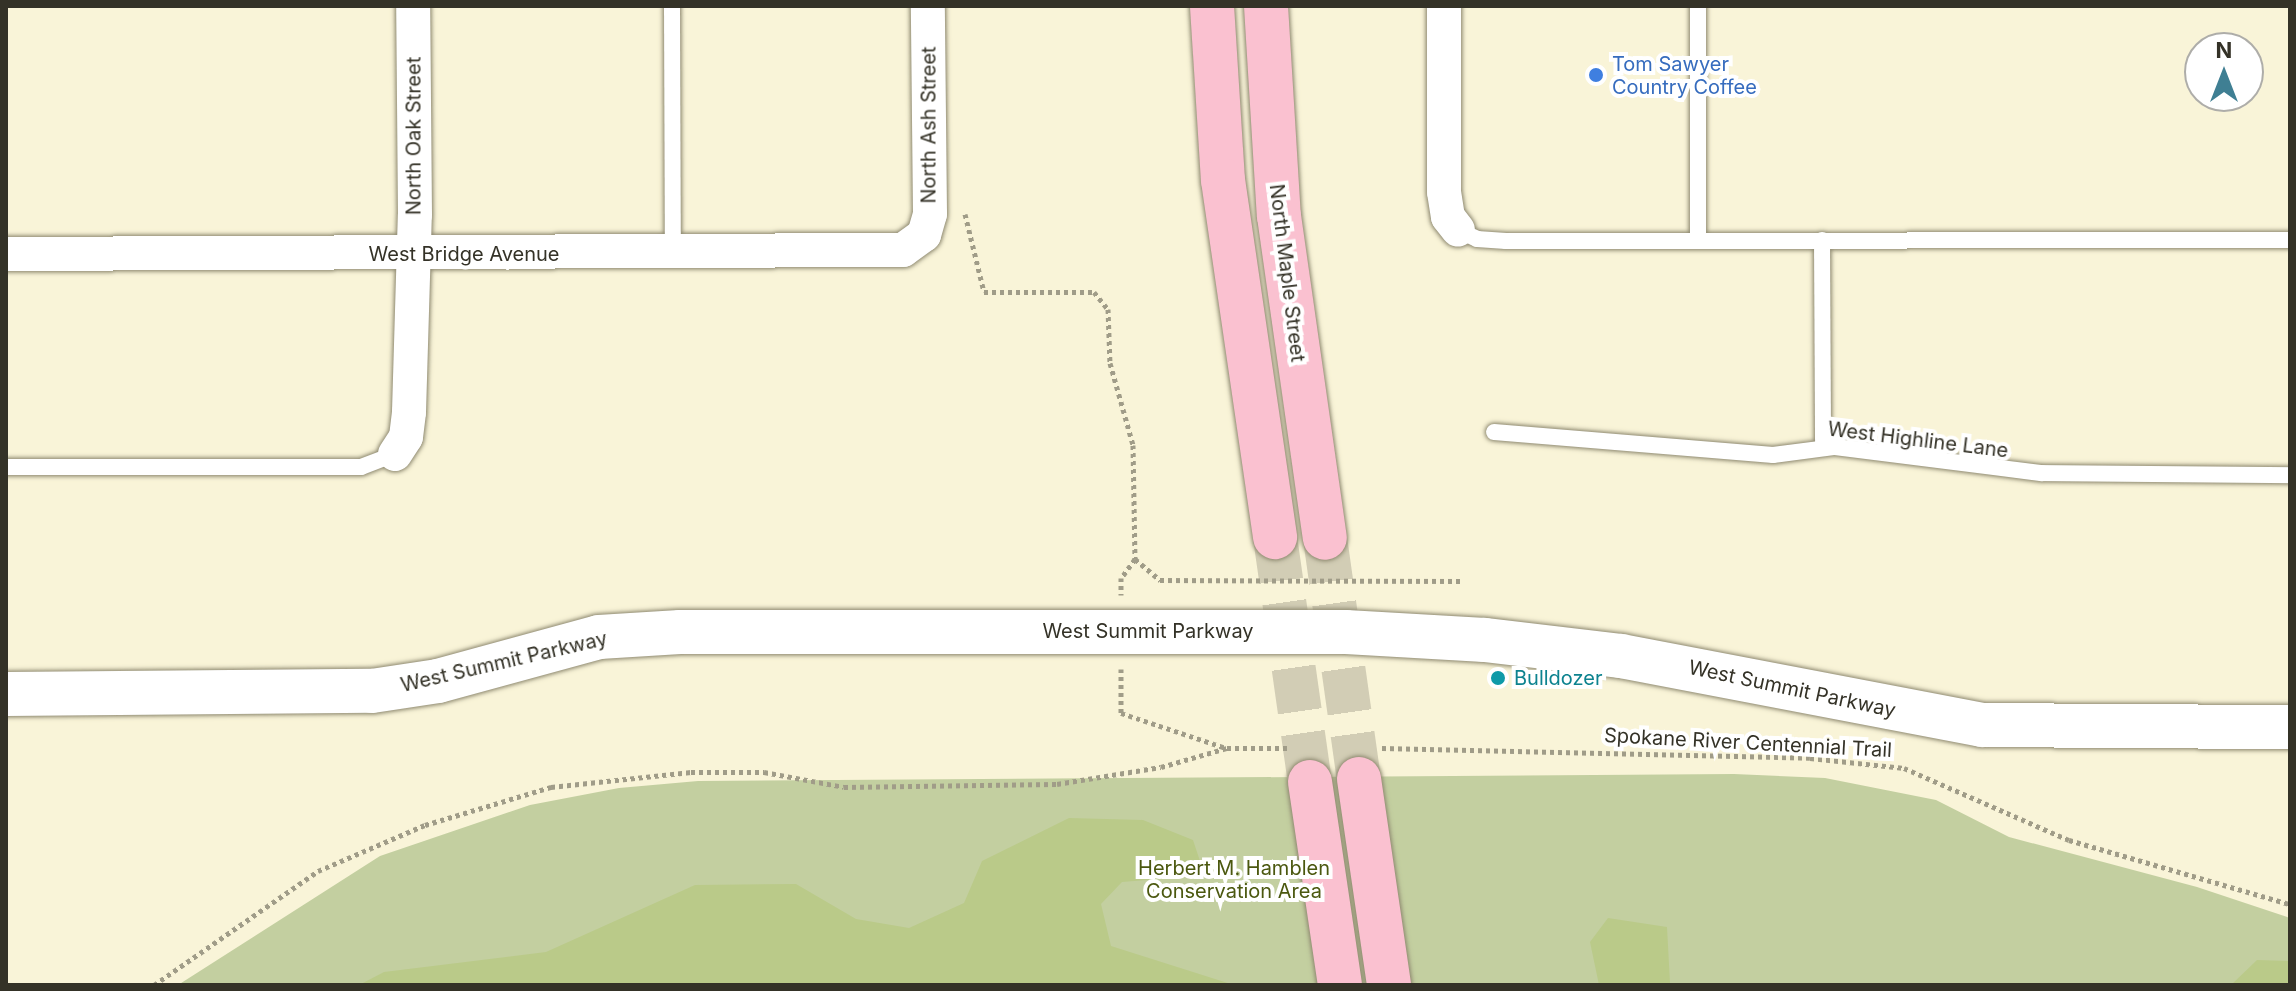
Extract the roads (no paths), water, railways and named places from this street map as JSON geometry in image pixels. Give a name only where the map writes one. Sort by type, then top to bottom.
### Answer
[{"type":"main road","points":[[1212,6],[1223,180],[1275,537]]},
{"type":"main road","name":"North Maple Street","points":[[1266,6],[1279,216],[1325,538]]},
{"type":"main road","points":[[1359,779],[1389,985]]},
{"type":"main road","points":[[1310,782],[1340,985]]},
{"type":"street","name":"North Oak Street","points":[[395,454],[408,426],[413,6]]},
{"type":"street","name":"North Ash Street","points":[[924,227],[928,6]]},
{"type":"street","points":[[1444,6],[1444,192],[1448,217],[1458,230]]},
{"type":"street","name":"West Bridge Avenue","points":[[6,254],[885,252],[924,227]]},
{"type":"street","name":"West Summit Parkway","points":[[6,694],[372,691],[438,681],[544,649],[629,634],[1120,630],[1399,634],[1525,644],[1715,671],[1982,725],[2290,727]]},
{"type":"lane","points":[[672,6],[673,254]]},
{"type":"lane","points":[[1698,6],[1698,240]]},
{"type":"lane","points":[[1458,230],[1498,241],[2290,240]]},
{"type":"lane","points":[[1822,240],[1823,447]]},
{"type":"lane","name":"West Highline Lane","points":[[1494,432],[1773,455],[1823,447],[2028,473],[2290,475]]},
{"type":"lane","points":[[6,467],[361,467],[395,454]]},
{"type":"tunnel","points":[[1275,537],[1310,782]]},
{"type":"tunnel","points":[[1325,538],[1359,779]]},
{"type":"place","name":"Tom Sawyer Country Coffee","points":[[1596,75]]},
{"type":"place","name":"Bulldozer","points":[[1498,678]]},
{"type":"park label","name":"Herbert M. Hamblen Conservation Area","points":[[1234,880]]}]
